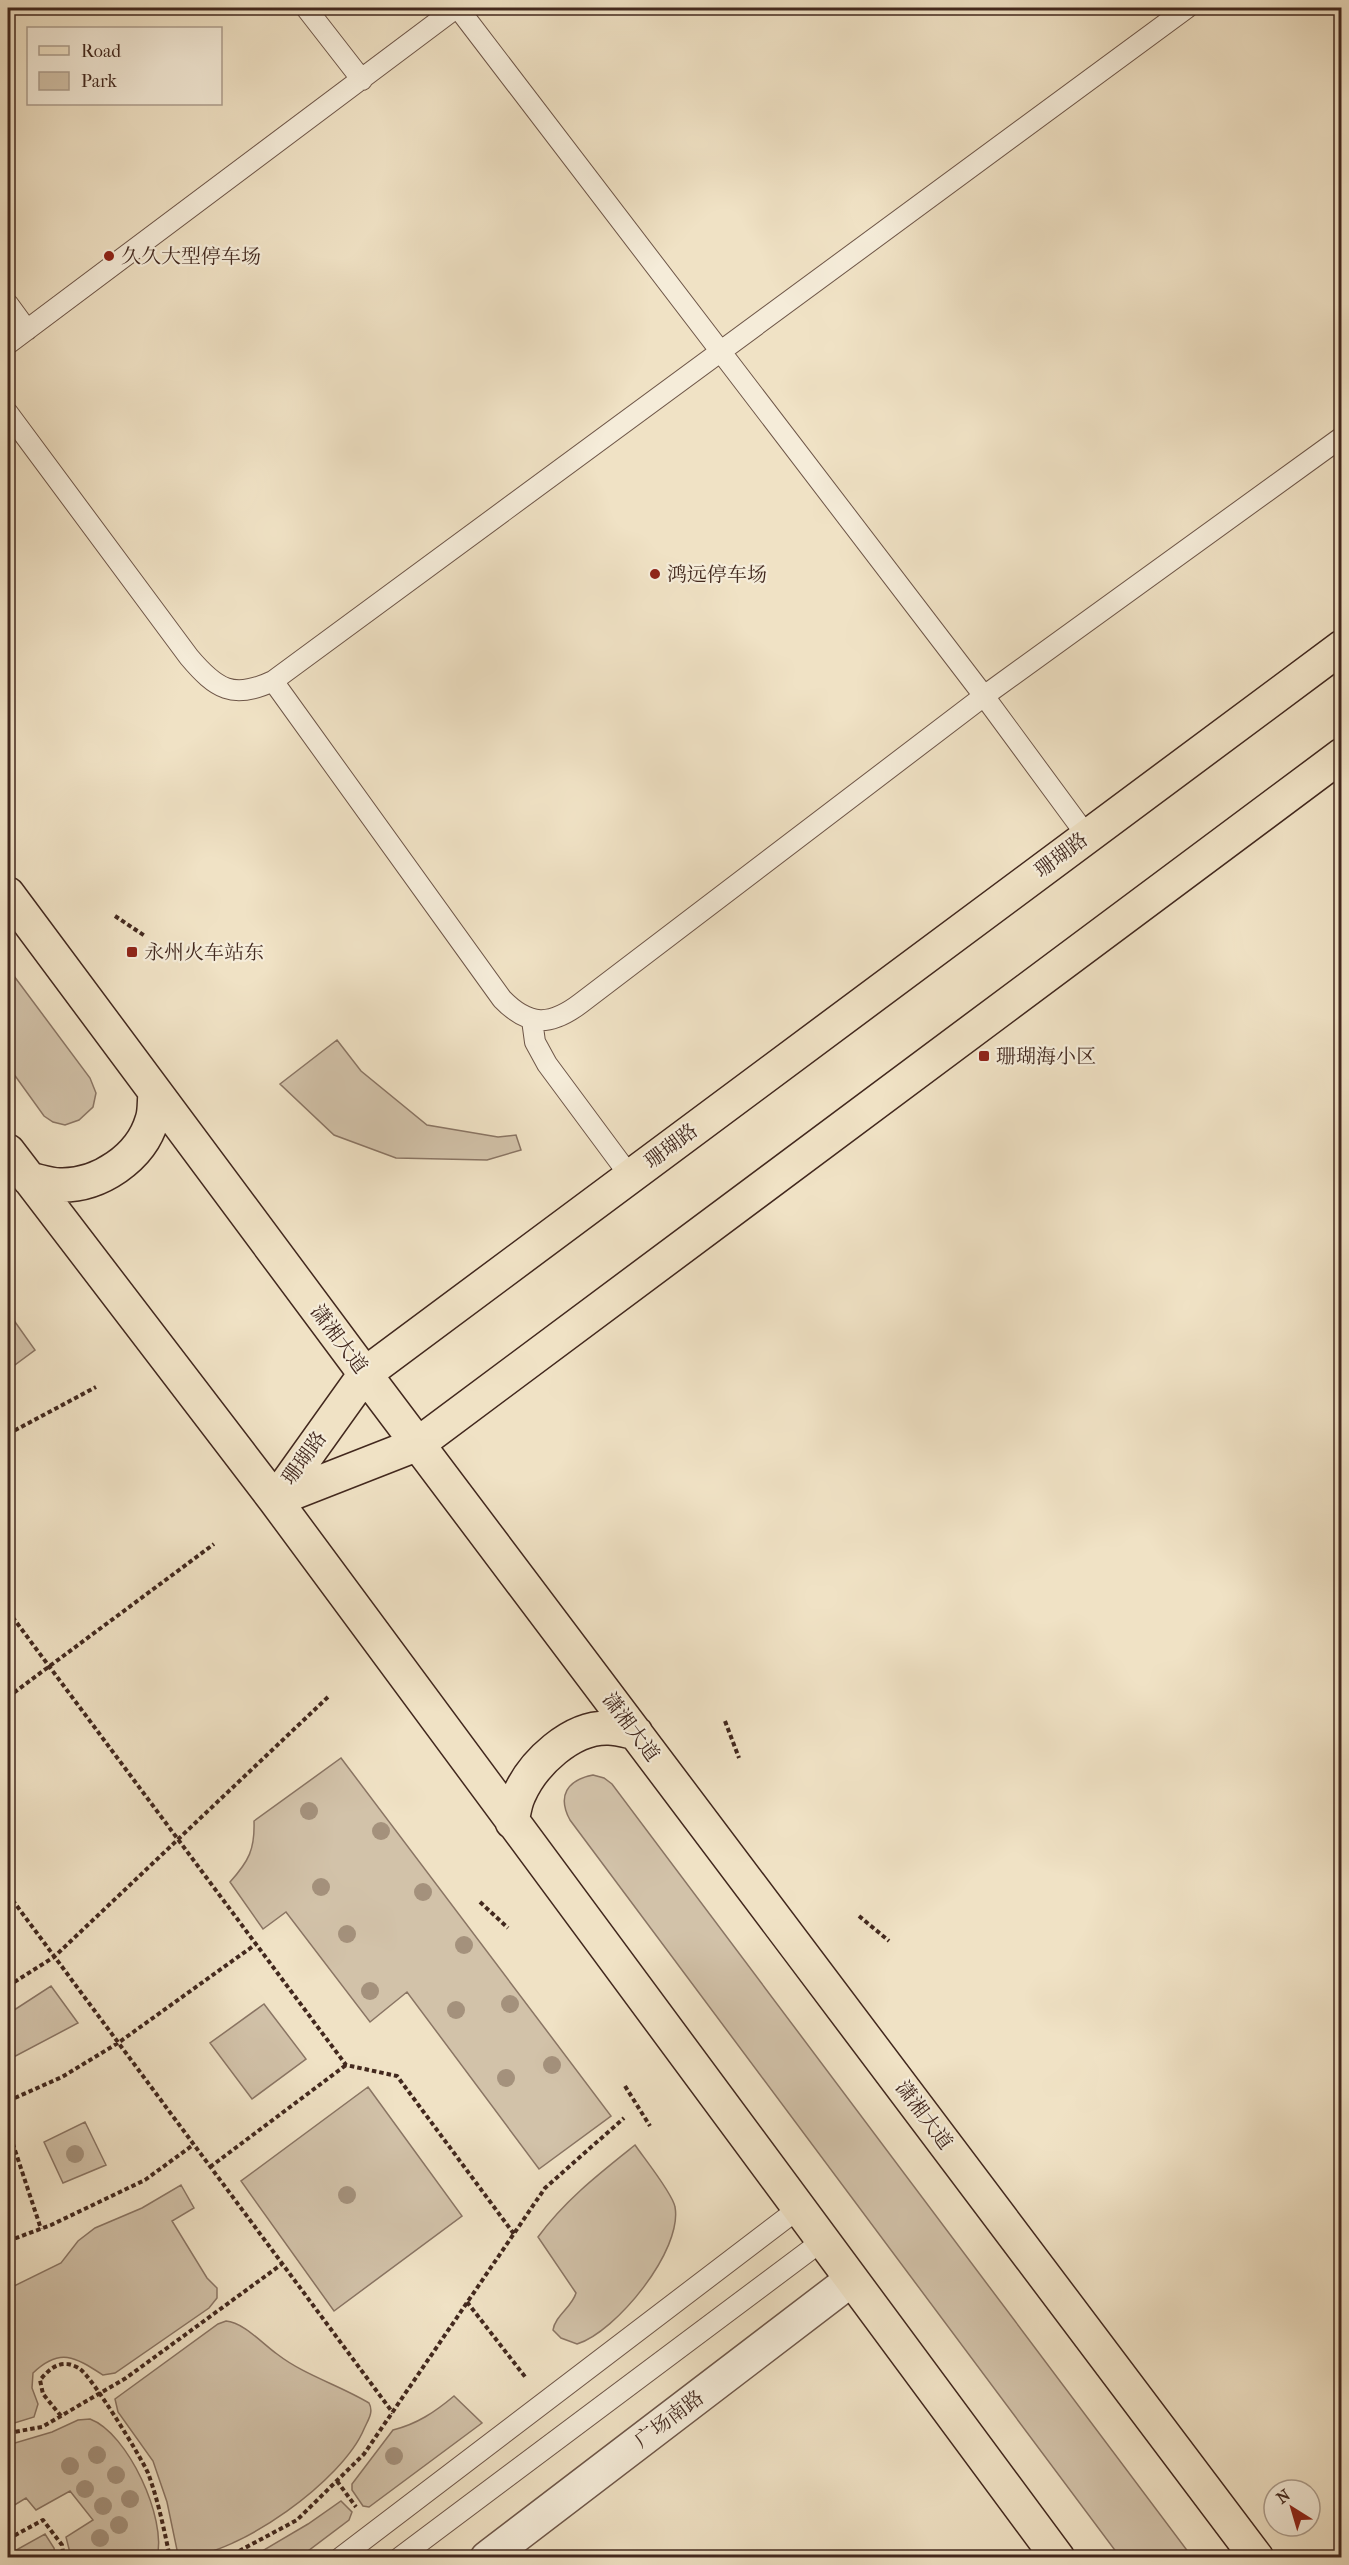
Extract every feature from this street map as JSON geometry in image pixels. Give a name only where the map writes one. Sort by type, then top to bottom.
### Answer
[{"type":"main road","name":"珊瑚路","points":[[275,1500],[365,1374],[1341,647]]},
{"type":"main road","name":"珊瑚路","points":[[275,1500],[418,1444],[1341,755]]},
{"type":"main road","name":"潇湘大道","points":[[8,894],[365,1374],[1257,2558]]},
{"type":"main road","points":[[29,1179],[60,1185],[86,1182],[114,1170],[139,1148],[152,1120],[155,1093]]},
{"type":"main road","points":[[8,1151],[275,1500],[1058,2558]]},
{"type":"main road","points":[[512,1822],[518,1796],[534,1769],[554,1749],[581,1734],[607,1728],[636,1733]]},
{"type":"street","name":"广场南路","points":[[487,2558],[851,2280]]},
{"type":"lane","points":[[306,8],[362,80]]},
{"type":"lane","points":[[8,344],[457,8],[984,696],[1088,836]]},
{"type":"lane","points":[[8,413],[205,677],[228,690],[253,691],[273,681],[1187,8]]},
{"type":"lane","points":[[8,304],[27,330]]},
{"type":"lane","points":[[273,681],[502,999],[522,1017],[532,1020],[558,1018],[570,1012],[984,696],[1341,437]]},
{"type":"lane","points":[[532,1020],[535,1042],[547,1064],[630,1176]]},
{"type":"lane","points":[[340,2558],[798,2209]]},
{"type":"lane","points":[[399,2558],[822,2241]]},
{"type":"path","points":[[115,916],[145,936]]},
{"type":"path","points":[[8,1434],[96,1387]]},
{"type":"path","points":[[8,1697],[214,1544]]},
{"type":"path","points":[[8,1611],[346,2065],[397,2076],[514,2234]]},
{"type":"path","points":[[8,1986],[54,1957],[327,1697]]},
{"type":"path","points":[[724,1721],[739,1758]]},
{"type":"path","points":[[8,1894],[393,2413]]},
{"type":"path","points":[[480,1902],[508,1928]]},
{"type":"path","points":[[858,1916],[889,1941]]},
{"type":"path","points":[[8,2101],[63,2077],[118,2043],[256,1944]]},
{"type":"path","points":[[210,2167],[346,2065]]},
{"type":"path","points":[[625,2086],[650,2126]]},
{"type":"path","points":[[226,2558],[297,2520],[364,2454],[545,2188],[624,2118]]},
{"type":"path","points":[[8,2129],[41,2229]]},
{"type":"path","points":[[8,2241],[41,2229],[146,2180],[193,2145]]},
{"type":"path","points":[[8,2433],[42,2427],[126,2379],[282,2264]]},
{"type":"path","points":[[467,2302],[532,2385]]},
{"type":"path","points":[[61,2416],[43,2394],[40,2380],[49,2369],[67,2364],[81,2369],[147,2471],[162,2519],[170,2558]]},
{"type":"path","points":[[338,2481],[361,2512]]},
{"type":"path","points":[[8,2539],[43,2520],[62,2545],[64,2558]]},
{"type":"green space","points":[[8,968],[90,1078],[96,1093],[93,1107],[79,1120],[65,1125],[53,1122],[44,1116],[8,1066]]},
{"type":"green space","points":[[337,1040],[361,1071],[427,1125],[498,1137],[516,1135],[521,1150],[487,1160],[396,1158],[334,1135],[280,1084]]},
{"type":"green space","points":[[8,1312],[35,1350],[8,1370]]},
{"type":"green space","points":[[341,1758],[611,2116],[539,2169],[407,1992],[370,2022],[286,1912],[263,1929],[230,1882],[250,1854],[254,1821]]},
{"type":"green space","points":[[593,1775],[604,1778],[612,1784],[1192,2557],[1120,2557],[570,1820],[564,1804],[567,1790],[577,1781]]},
{"type":"green space","points":[[51,1986],[78,2023],[8,2060],[8,2014]]},
{"type":"green space","points":[[264,2004],[306,2059],[252,2099],[210,2043]]},
{"type":"green space","points":[[368,2087],[462,2216],[334,2311],[241,2181]]},
{"type":"green space","points":[[85,2122],[106,2165],[63,2183],[44,2142]]},
{"type":"green space","points":[[635,2145],[673,2201],[675,2225],[669,2245],[644,2287],[610,2324],[577,2344],[561,2338],[553,2330],[557,2320],[576,2293],[538,2237],[571,2199]]},
{"type":"green space","points":[[181,2185],[194,2208],[172,2221],[207,2278],[217,2288],[217,2298],[209,2308],[115,2373],[103,2375],[84,2363],[68,2358],[60,2357],[51,2360],[33,2373],[32,2388],[38,2404],[34,2417],[8,2425],[8,2289],[61,2263],[78,2241],[95,2228],[142,2208]]},
{"type":"green space","points":[[226,2321],[246,2329],[299,2368],[369,2403],[371,2413],[352,2449],[335,2470],[287,2511],[232,2543],[206,2553],[183,2557],[177,2550],[167,2502],[153,2461],[118,2412],[115,2399],[218,2324]]},
{"type":"green space","points":[[454,2396],[482,2423],[369,2507],[363,2506],[352,2490],[352,2484],[393,2430],[425,2417]]},
{"type":"green space","points":[[90,2419],[104,2427],[118,2441],[142,2479],[156,2521],[159,2541],[157,2557],[71,2557],[66,2537],[93,2520],[70,2491],[36,2510],[26,2498],[8,2509],[8,2445],[52,2432],[78,2420]]},
{"type":"green space","points":[[341,2501],[352,2512],[349,2520],[300,2557],[252,2557],[308,2524]]},
{"type":"green space","points":[[45,2534],[54,2548],[56,2557],[8,2557],[8,2548],[11,2553]]},
{"type":"place","name":"久久大型停车场","points":[[109,256]]},
{"type":"place","name":"鸿远停车场","points":[[655,574]]},
{"type":"place","name":"永州火车站东","points":[[132,952]]},
{"type":"place","name":"珊瑚海小区","points":[[984,1056]]}]
